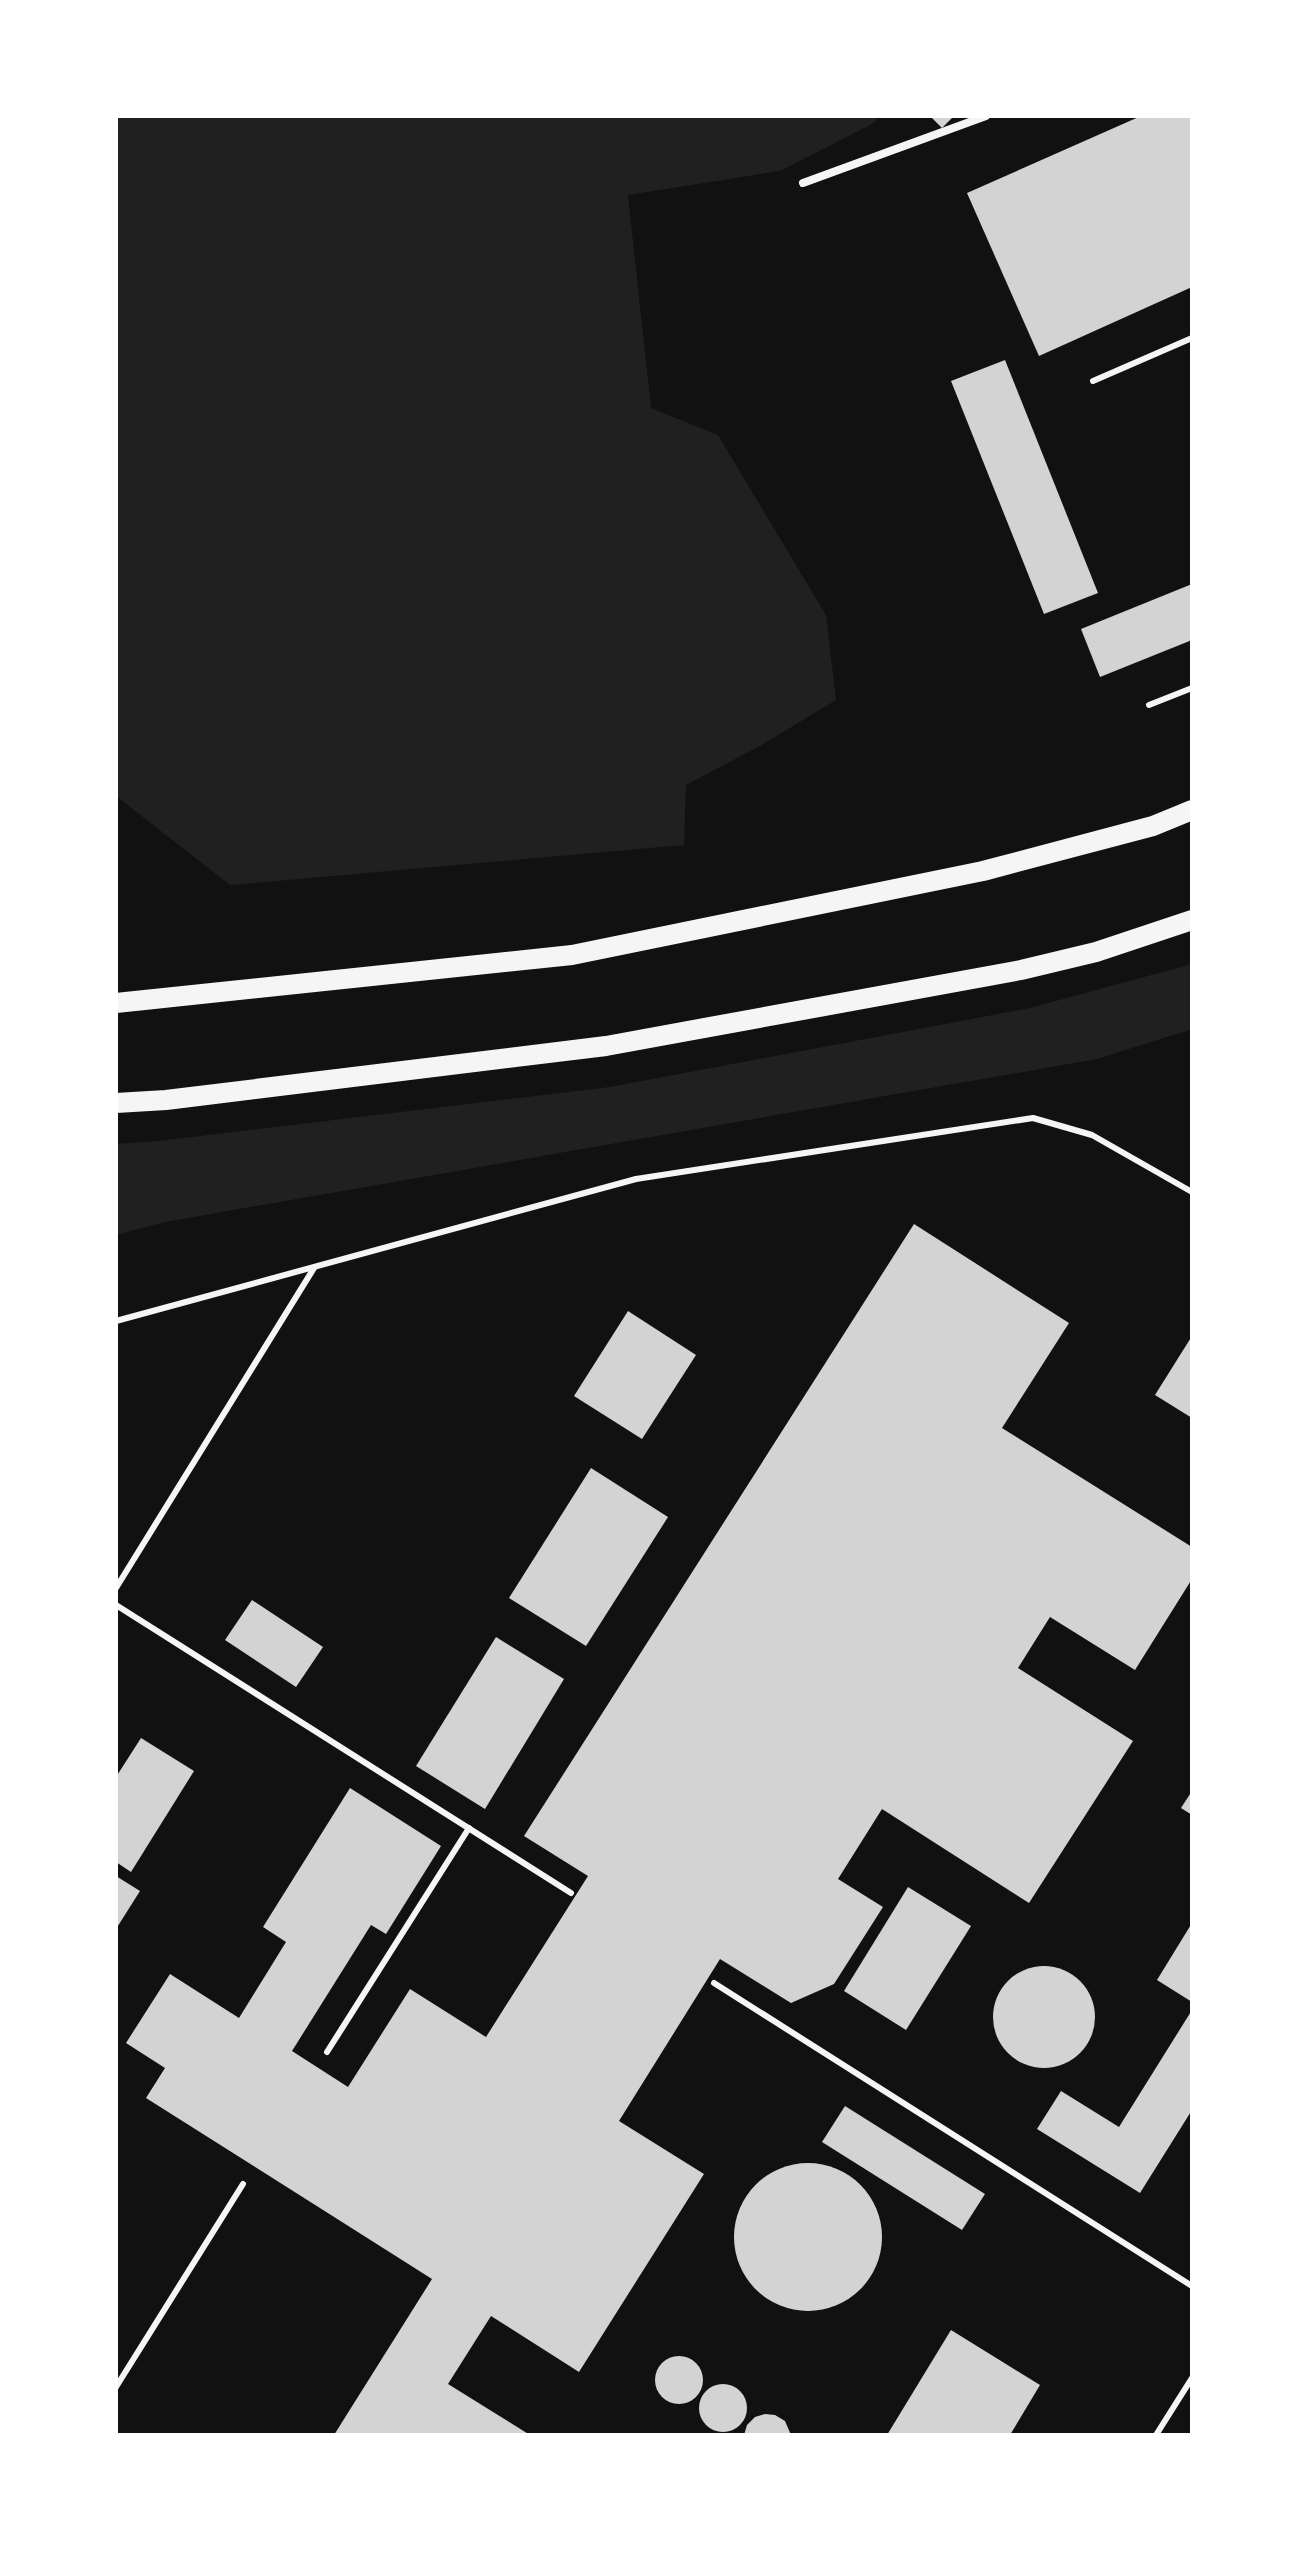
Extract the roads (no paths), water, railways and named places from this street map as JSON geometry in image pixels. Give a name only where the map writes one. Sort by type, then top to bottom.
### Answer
[{"type":"main road","points":[[116,1003],[572,955],[983,871],[1153,826],[1192,810]]},
{"type":"main road","points":[[116,1103],[166,1100],[606,1046],[1021,970],[1096,952],[1192,920]]},
{"type":"street","points":[[803,183],[986,116]]},
{"type":"lane","points":[[1093,381],[1192,338]]},
{"type":"lane","points":[[1149,705],[1192,688]]},
{"type":"lane","points":[[116,1321],[636,1179],[1033,1118],[1092,1135],[1192,1192]]},
{"type":"lane","points":[[116,1588],[315,1267]]},
{"type":"lane","points":[[116,1605],[571,1893]]},
{"type":"lane","points":[[327,2052],[469,1828]]},
{"type":"lane","points":[[714,1983],[1192,2286]]},
{"type":"lane","points":[[116,2387],[243,2184]]},
{"type":"lane","points":[[1156,2435],[1192,2378]]}]
